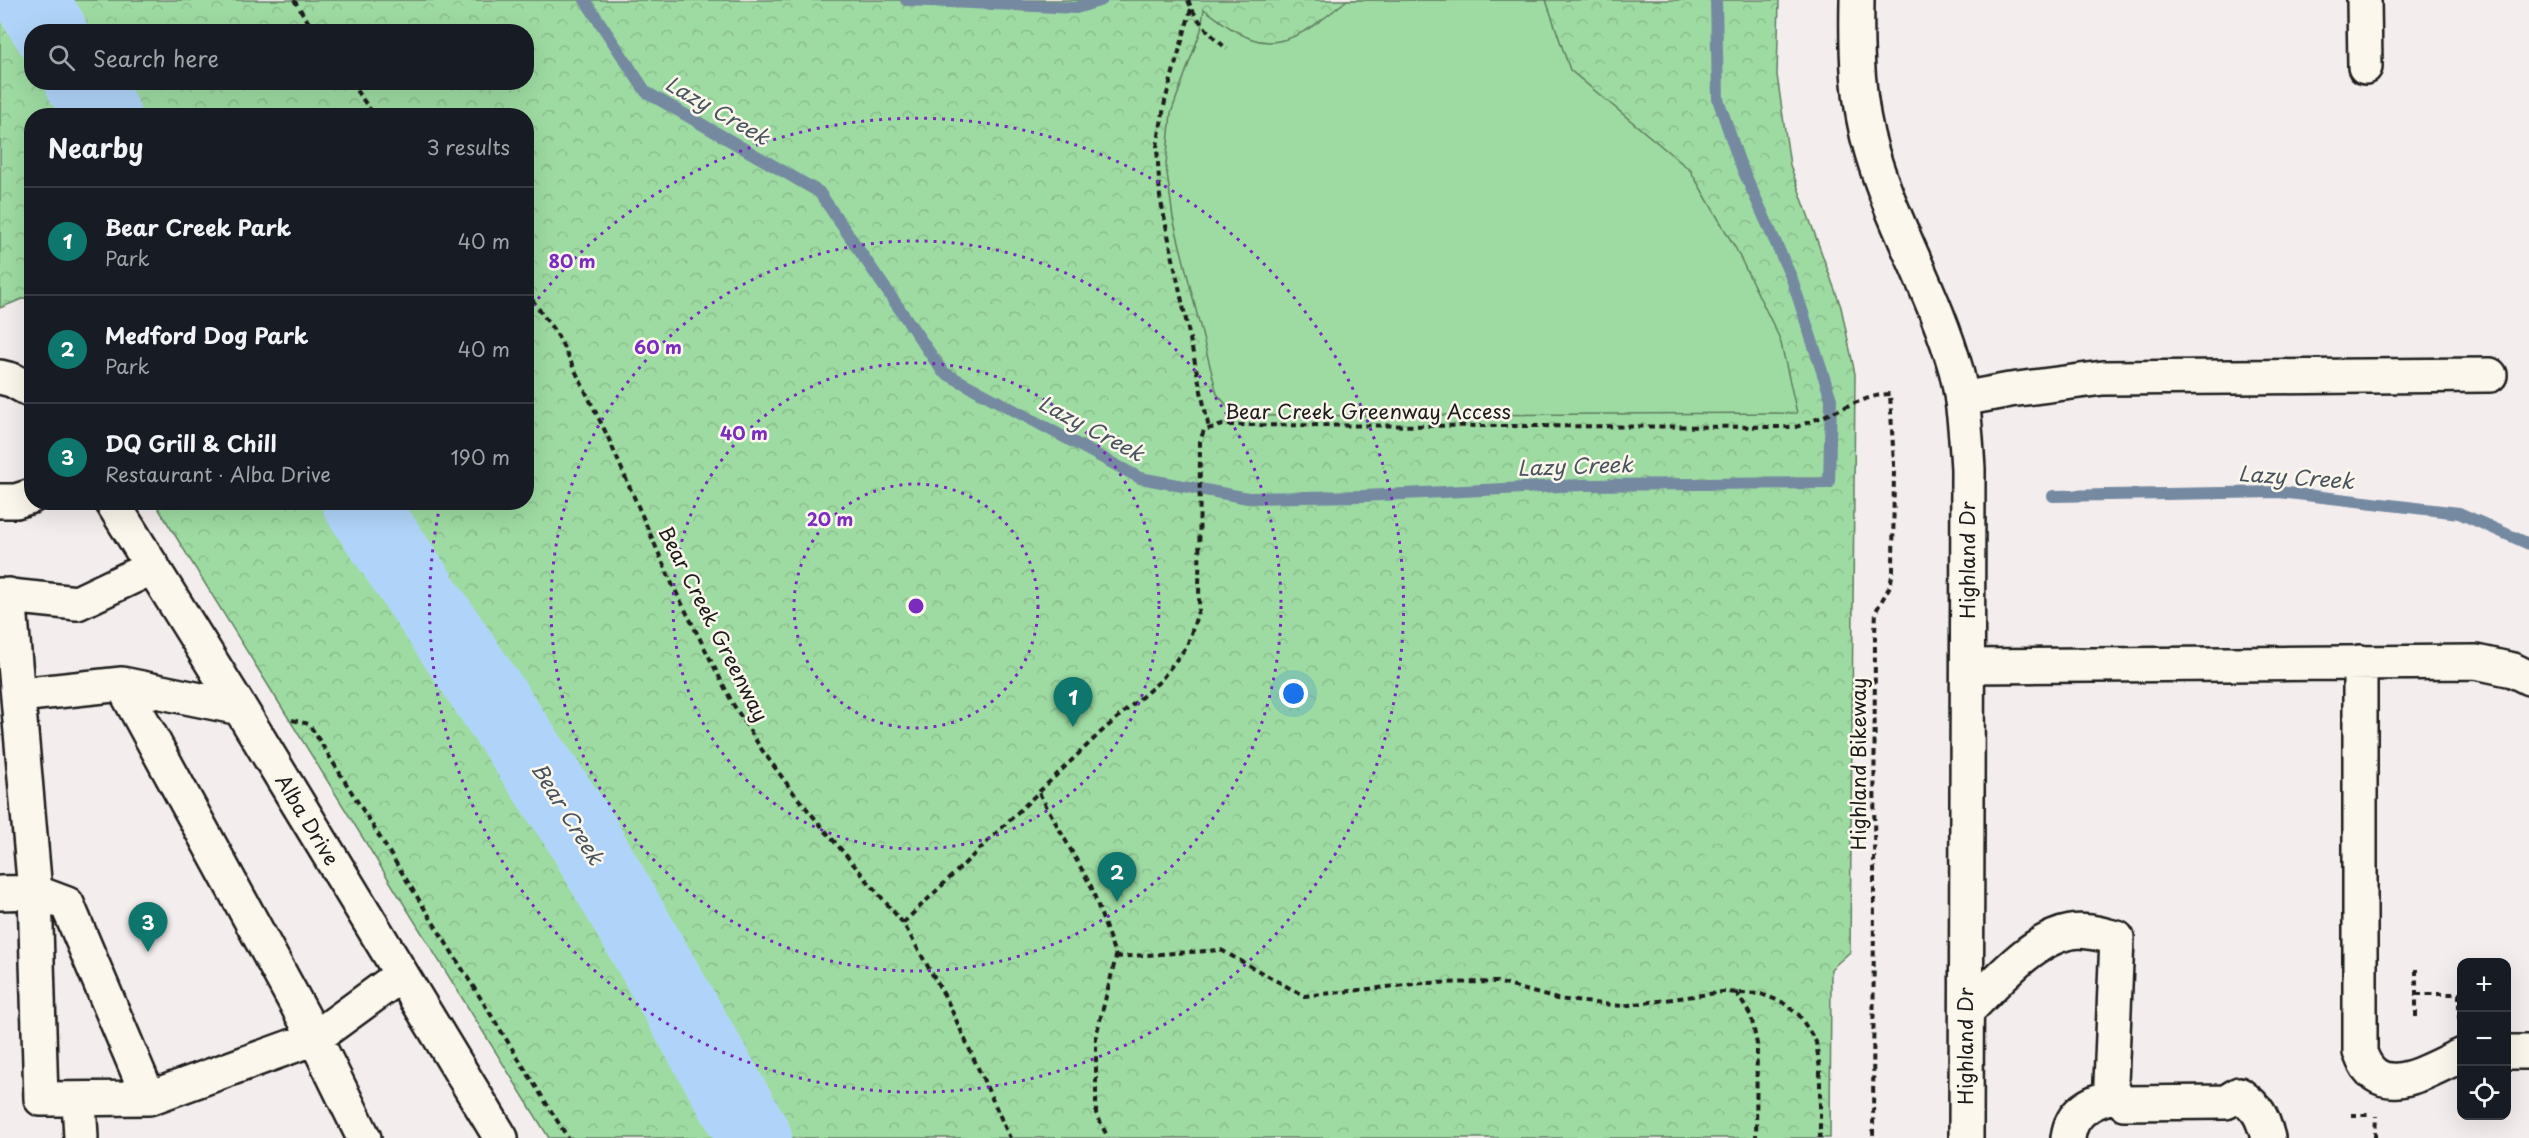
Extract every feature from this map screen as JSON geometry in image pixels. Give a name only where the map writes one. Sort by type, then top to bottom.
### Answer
[{"type":"main road","name":"Highland Dr","points":[[1857,0],[1856,37],[1860,101],[1871,151],[1886,196],[1926,286],[1956,369],[1962,399],[1968,469],[1966,1138]]},
{"type":"main road","points":[[2364,0],[2365,67]]},
{"type":"main road","points":[[1962,399],[2010,390],[2103,378],[2490,375]]},
{"type":"main road","points":[[0,501],[24,498]]},
{"type":"main road","name":"Alba Drive","points":[[117,510],[501,1138]]},
{"type":"main road","points":[[153,567],[77,603],[5,595],[19,695],[35,892],[41,1099],[149,1098],[315,1038],[401,975]]},
{"type":"main road","points":[[2360,662],[2360,1052],[2365,1067],[2374,1075],[2387,1081],[2406,1079],[2457,1044]]},
{"type":"main road","points":[[1968,666],[2476,662],[2513,670],[2529,678]]},
{"type":"main road","points":[[19,695],[122,684],[240,708]]},
{"type":"main road","points":[[122,684],[315,1038],[364,1138]]},
{"type":"main road","points":[[0,893],[35,892],[68,904],[149,1098]]},
{"type":"main road","points":[[1966,1011],[2034,948],[2058,936],[2073,932],[2117,938],[2110,1056],[2111,1083],[2115,1095],[2124,1103],[2226,1102],[2239,1094],[2255,1107],[2263,1121],[2268,1138]]},
{"type":"main road","points":[[2511,1052],[2529,1052]]},
{"type":"main road","points":[[2068,1138],[2076,1114],[2095,1100],[2115,1095]]},
{"type":"main road","points":[[80,1100],[81,1138]]},
{"type":"path","points":[[294,0],[310,24]]},
{"type":"path","points":[[1188,0],[1191,9],[1206,29],[1227,49]]},
{"type":"path","points":[[1191,9],[1165,101],[1157,147],[1162,207],[1209,429]]},
{"type":"path","points":[[356,90],[369,108]]},
{"type":"path","name":"Bear Creek Greenway","points":[[534,302],[558,336],[585,390],[673,586],[733,704],[762,750],[796,796],[903,923],[947,1000],[1010,1138]]},
{"type":"path","name":"Bear Creek Greenway Access","points":[[903,923],[1100,733],[1160,681],[1187,646],[1200,609],[1200,441],[1204,430],[1222,425],[1795,427],[1817,421],[1877,394],[1890,394]]},
{"type":"path","name":"Highland Bikeway","points":[[1873,1138],[1875,634],[1876,611],[1890,586],[1893,571],[1894,465],[1890,394]]},
{"type":"path","points":[[240,708],[309,724],[568,1138]]},
{"type":"path","points":[[1039,793],[1091,886],[1116,957],[1096,1036],[1096,1113],[1108,1138]]},
{"type":"path","points":[[1116,957],[1221,950],[1304,996],[1424,983],[1497,982],[1557,999],[1622,1006],[1736,992],[1761,994],[1782,1002],[1799,1015],[1816,1042],[1820,1069],[1820,1138]]},
{"type":"path","points":[[2416,969],[2416,1019]]},
{"type":"path","points":[[1736,992],[1751,1016],[1757,1044],[1756,1138]]},
{"type":"path","points":[[2416,994],[2459,994],[2459,1012]]},
{"type":"path","points":[[2376,1115],[2376,1138]]},
{"type":"green space","points":[[0,0],[1779,0],[1777,75],[1790,165],[1841,307],[1855,374],[1850,952],[1831,969],[1830,1138],[549,1138],[159,510],[534,510],[534,108],[24,108],[24,298],[0,308]]},
{"type":"green space","points":[[1347,0],[1546,0],[1570,70],[1690,170],[1736,249],[1780,339],[1797,413],[1252,416],[1230,409],[1217,394],[1173,218],[1166,165],[1171,113],[1201,30],[1204,9],[1227,26],[1252,39],[1265,42],[1291,38],[1303,32]]},
{"type":"waterway","name":"Bear Creek","points":[[31,0],[46,24]]},
{"type":"waterway","name":"Lazy Creek","points":[[585,0],[646,92],[819,192],[943,372],[1140,478],[1248,498],[1363,496],[1581,485],[1829,483],[1831,399],[1792,279],[1739,161],[1718,99],[1716,0]]},
{"type":"waterway","points":[[906,0],[1076,8],[1102,0]]},
{"type":"waterway","name":"Bear Creek","points":[[87,90],[99,108]]},
{"type":"waterway","name":"Lazy Creek","points":[[2053,496],[2279,492],[2459,513],[2529,544]]},
{"type":"waterway","name":"Bear Creek","points":[[364,510],[580,831],[755,1138]]},
{"type":"place","name":"Bear Creek Park","points":[[1073,727]]},
{"type":"place","name":"Medford Dog Park","points":[[1117,902]]},
{"type":"place","name":"DQ Grill & Chill","points":[[148,952]]}]
